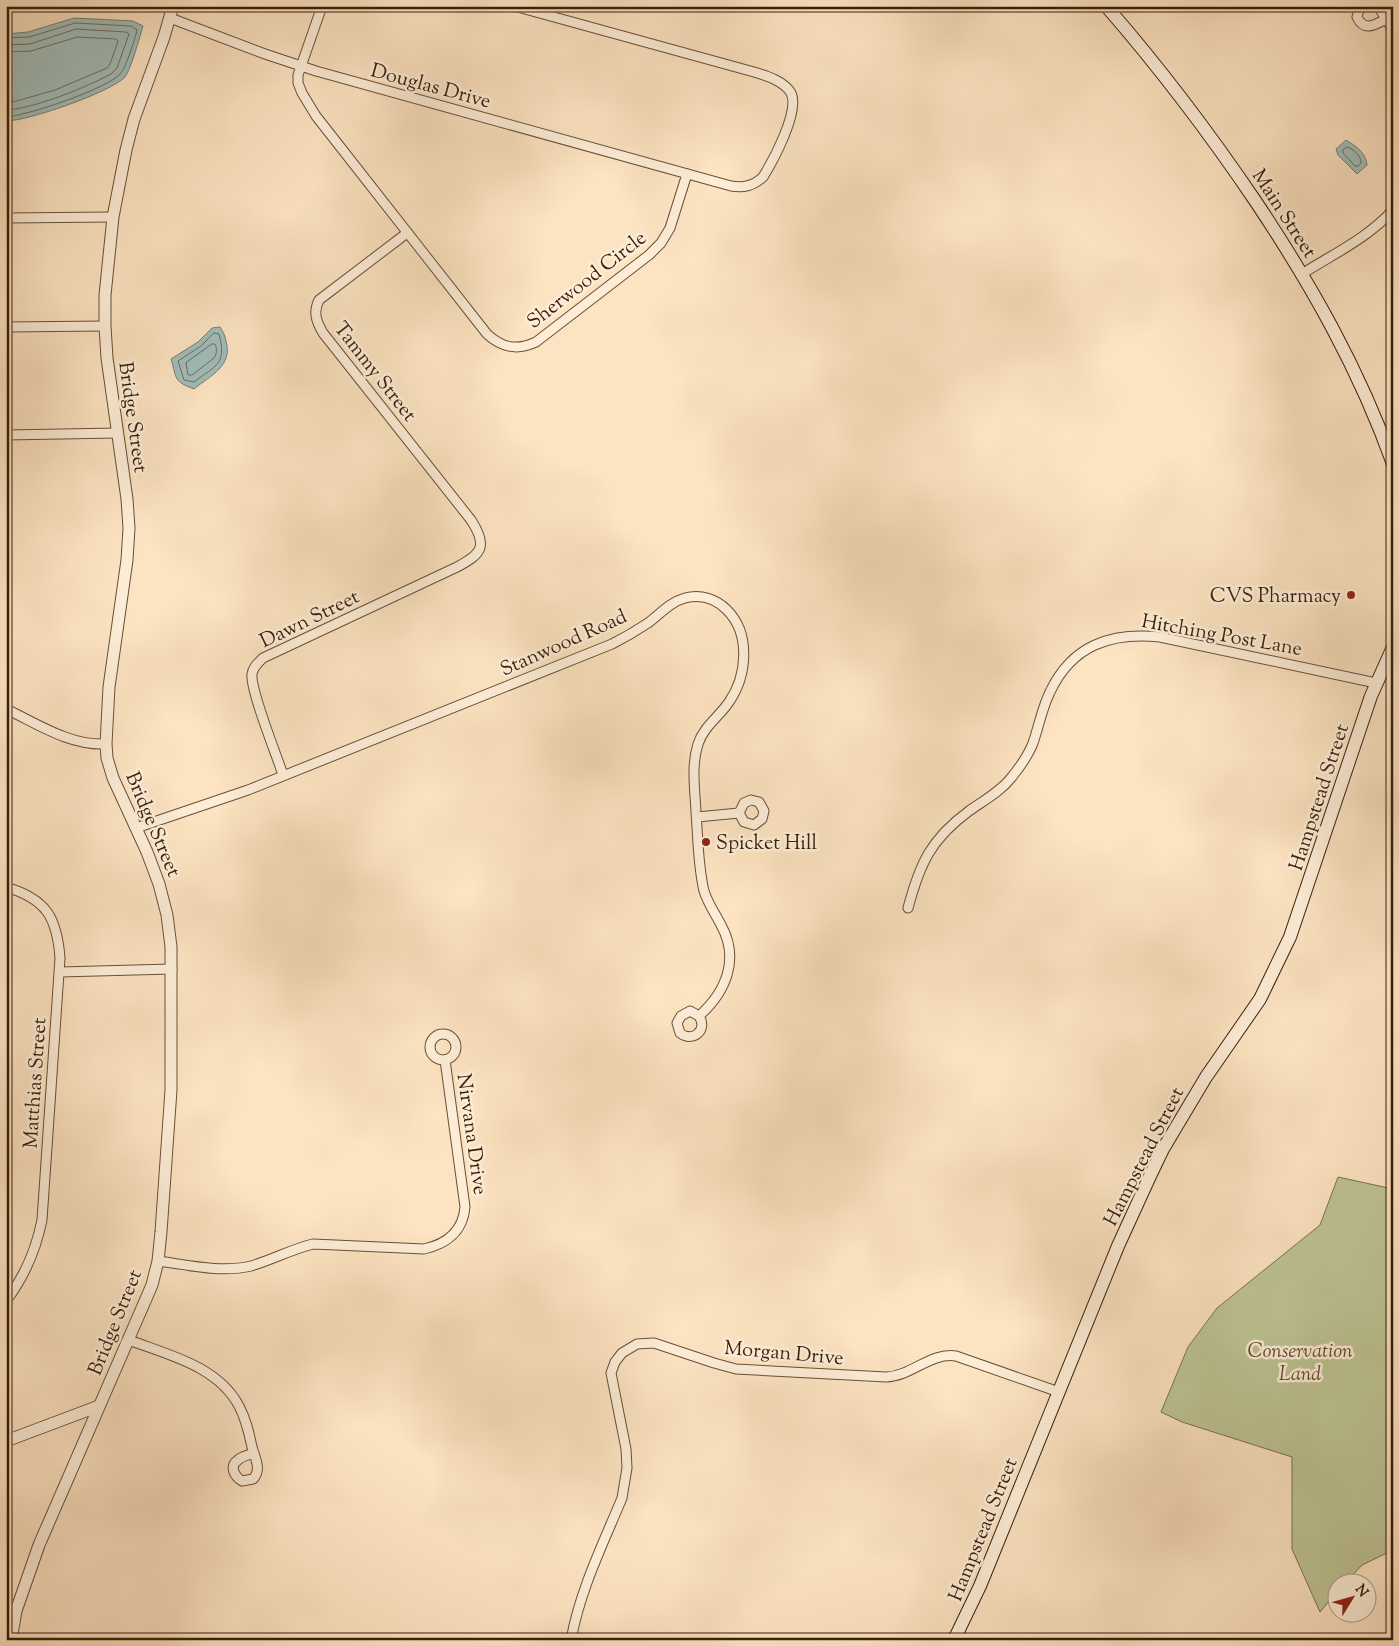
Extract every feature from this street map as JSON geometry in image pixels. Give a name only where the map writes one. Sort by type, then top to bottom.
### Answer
[{"type":"main road","name":"Main Street","points":[[1106,6],[1190,109],[1239,178],[1302,274],[1357,374],[1393,464]]},
{"type":"main road","name":"Hampstead Street","points":[[954,1640],[980,1586],[1118,1246],[1160,1156],[1206,1077],[1260,999],[1290,938],[1371,696],[1393,647]]},
{"type":"street","name":"Bridge Street","points":[[11,1640],[16,1611],[26,1578],[45,1530],[152,1285],[158,1261],[171,1090],[172,970],[170,930],[164,900],[154,868],[113,778],[107,758],[108,687],[129,537],[127,499],[109,377],[105,326],[107,272],[120,176],[130,135],[174,6]]},
{"type":"street","name":"Sherwood Circle","points":[[322,6],[298,75],[298,83],[307,102],[487,334],[501,345],[519,348],[536,342],[649,255],[661,243],[670,228],[687,174]]},
{"type":"street","points":[[514,6],[754,72],[771,78],[786,87],[792,95],[792,112],[776,153],[768,169],[758,182],[740,188],[687,174]]},
{"type":"street","points":[[1360,6],[1357,17],[1361,24],[1374,26],[1386,19]]},
{"type":"street","points":[[1378,6],[1393,30]]},
{"type":"street","name":"Douglas Drive","points":[[170,18],[300,66],[687,174]]},
{"type":"street","points":[[1302,274],[1365,235],[1393,210]]},
{"type":"street","points":[[6,218],[113,217]]},
{"type":"street","name":"Tammy Street","points":[[407,233],[319,300],[315,309],[316,317],[323,333],[471,520],[480,536],[482,545],[480,550]]},
{"type":"street","points":[[6,327],[105,326]]},
{"type":"street","points":[[6,435],[117,434]]},
{"type":"street","name":"Dawn Street","points":[[283,775],[252,682],[252,673],[256,664],[263,658],[457,567],[472,559],[480,550]]},
{"type":"street","name":"Stanwood Road","points":[[136,828],[198,808],[612,644],[684,598],[704,597],[713,600],[721,605],[734,620],[742,640],[744,664],[734,694],[705,730],[698,744],[694,771],[702,882],[709,903],[728,942],[731,962],[723,988],[714,1001],[699,1016]]},
{"type":"street","name":"Hitching Post Lane","points":[[908,908],[918,874],[930,850],[947,829],[1010,780],[1030,751],[1050,692],[1058,677],[1075,659],[1098,643],[1124,636],[1160,637],[1376,683]]},
{"type":"street","points":[[6,709],[77,742],[94,745],[106,744]]},
{"type":"street","points":[[697,817],[739,813]]},
{"type":"street","name":"Matthias Street","points":[[6,887],[33,898],[51,917],[58,939],[60,972],[42,1220],[32,1254],[17,1286],[6,1301]]},
{"type":"street","points":[[60,972],[172,970]]},
{"type":"street","name":"Nirvana Drive","points":[[158,1261],[214,1268],[241,1268],[313,1244],[424,1249],[442,1244],[461,1226],[465,1207],[445,1060]]},
{"type":"street","points":[[129,1340],[197,1367],[219,1381],[240,1407],[254,1453]]},
{"type":"street","name":"Morgan Drive","points":[[571,1640],[586,1583],[625,1487],[626,1449],[611,1373],[618,1357],[631,1346],[642,1343],[654,1344],[736,1369],[886,1377],[904,1374],[930,1360],[948,1355],[956,1356],[1059,1392]]},
{"type":"street","points":[[6,1441],[99,1406]]},
{"type":"green space","name":"Conservation Land","points":[[1338,1177],[1393,1189],[1393,1550],[1362,1565],[1354,1574],[1326,1574],[1326,1605],[1320,1612],[1292,1549],[1292,1457],[1182,1422],[1161,1412],[1188,1347],[1217,1308],[1320,1225]]},
{"type":"water","points":[[74,18],[133,21],[143,26],[133,60],[125,77],[87,98],[50,111],[6,121],[6,34],[28,32]]},
{"type":"water","points":[[1346,140],[1360,150],[1365,157],[1367,165],[1357,174],[1338,155],[1336,149]]},
{"type":"water","points":[[220,327],[225,337],[227,350],[226,357],[219,369],[194,389],[182,384],[175,375],[171,359],[198,342],[212,328]]},
{"type":"place","name":"CVS Pharmacy","points":[[1351,595]]},
{"type":"place","name":"Spicket Hill","points":[[706,842]]}]
